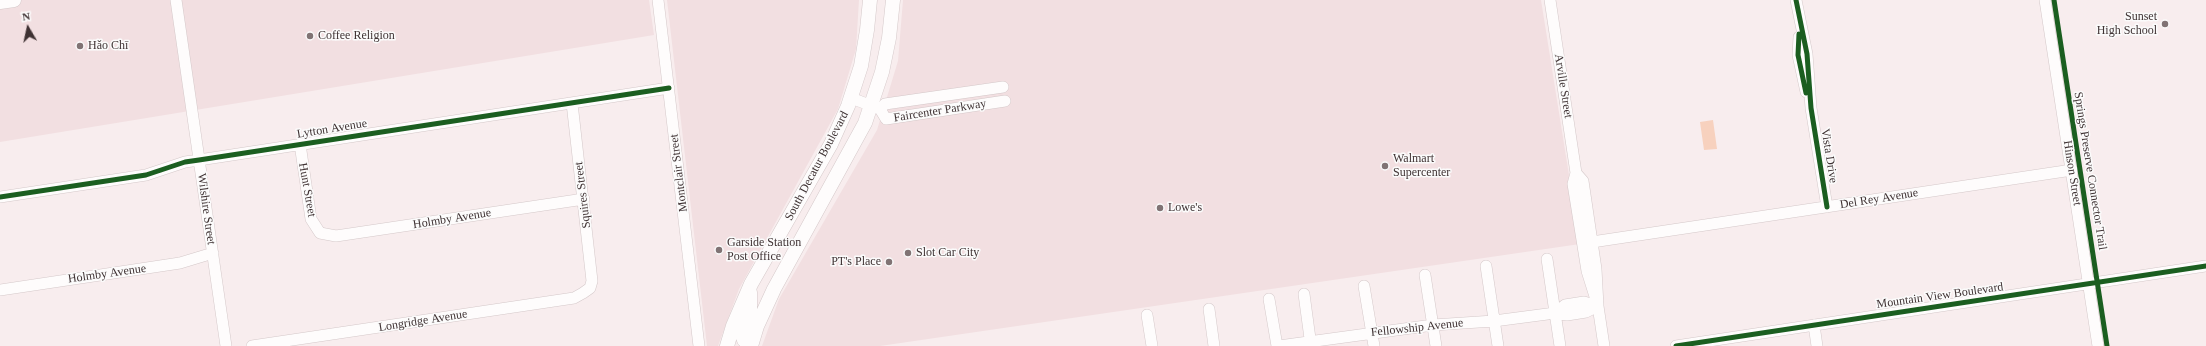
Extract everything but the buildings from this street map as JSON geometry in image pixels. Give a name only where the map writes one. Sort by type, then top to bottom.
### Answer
[{"type":"main road","points":[[0,2],[14,0]]},
{"type":"main road","name":"South Decatur Boulevard","points":[[727,346],[733,326],[751,286],[836,134],[851,98],[864,51],[870,0]]},
{"type":"main road","name":"South Decatur Boulevard","points":[[751,346],[771,296],[876,107],[886,52],[892,0]]},
{"type":"main road","points":[[751,286],[750,312],[742,334],[744,340],[751,346]]},
{"type":"street","name":"Wilshire Street","points":[[176,0],[226,346]]},
{"type":"street","name":"Montclair Street","points":[[658,0],[699,346]]},
{"type":"street","name":"Arville Street","points":[[1550,0],[1576,173],[1573,184],[1587,271],[1598,306]]},
{"type":"street","name":"Vista Drive","points":[[1796,0],[1810,74],[1811,108],[1827,207]]},
{"type":"street","name":"Hinson Street","points":[[2045,0],[2098,346]]},
{"type":"street","name":"Faircenter Parkway","points":[[876,107],[885,104],[1002,87]]},
{"type":"street","name":"Lytton Avenue","points":[[0,197],[146,176],[185,162],[669,88]]},
{"type":"street","name":"Faircenter Parkway","points":[[851,98],[876,107],[886,119],[1005,101]]},
{"type":"street","name":"Squires Street","points":[[572,102],[592,281],[590,288]]},
{"type":"street","name":"Hunt Street","points":[[300,144],[311,219],[320,233]]},
{"type":"street","name":"Del Rey Avenue","points":[[1592,242],[2072,170]]},
{"type":"street","name":"Arville Street","points":[[1576,173],[1583,181],[1596,269],[1598,306],[1604,346]]},
{"type":"street","points":[[1577,208],[1585,198]]},
{"type":"street","name":"Holmby Avenue","points":[[320,233],[336,236],[584,199]]},
{"type":"street","points":[[1584,252],[1592,242]]},
{"type":"street","name":"Holmby Avenue","points":[[0,290],[180,264],[212,253]]},
{"type":"street","points":[[1546,259],[1560,346]]},
{"type":"street","points":[[1486,266],[1498,346]]},
{"type":"street","name":"Mountain View Boulevard","points":[[1676,346],[2206,266]]},
{"type":"street","points":[[1425,275],[1436,346]]},
{"type":"street","points":[[1364,286],[1374,346]]},
{"type":"street","name":"Longridge Avenue","points":[[252,346],[574,298],[590,288]]},
{"type":"street","points":[[1304,294],[1311,344]]},
{"type":"street","points":[[1269,299],[1278,346]]},
{"type":"street","name":"Fellowship Avenue","points":[[1278,346],[1311,344],[1372,333],[1433,325],[1494,321],[1555,313],[1565,305],[1584,302],[1598,306]]},
{"type":"street","points":[[1210,309],[1214,346]]},
{"type":"street","points":[[1147,315],[1152,346]]},
{"type":"street","points":[[1814,325],[1817,346]]},
{"type":"shaded area","points":[[0,0],[649,0],[654,35],[0,142]]},
{"type":"shaded area","points":[[667,0],[859,0],[856,49],[838,109],[739,289],[718,346],[707,346]]},
{"type":"shaded area","points":[[903,0],[1541,0],[1580,244],[880,346],[762,346],[779,299],[877,130],[898,61]]},
{"type":"shaded area","points":[[1713,120],[1717,149],[1704,150],[1700,122]]},
{"type":"cycle path","points":[[1796,0],[1807,54],[1811,108],[1827,207]]},
{"type":"cycle path","name":"Springs Preserve Connector Trail","points":[[2054,0],[2107,346]]},
{"type":"cycle path","points":[[1799,34],[1798,55],[1806,93]]},
{"type":"cycle path","points":[[0,197],[146,175],[185,162],[669,88]]},
{"type":"cycle path","points":[[1676,346],[2206,266]]},
{"type":"place","name":"Sunset High School","points":[[2165,24]]},
{"type":"place","name":"Coffee Religion","points":[[310,36]]},
{"type":"place","name":"Hǎo Chī","points":[[80,46]]},
{"type":"place","name":"Walmart Supercenter","points":[[1385,166]]},
{"type":"place","name":"Lowe's","points":[[1160,208]]},
{"type":"place","name":"Garside Station Post Office","points":[[719,250]]},
{"type":"place","name":"Slot Car City","points":[[908,253]]},
{"type":"place","name":"PT's Place","points":[[889,262]]}]
